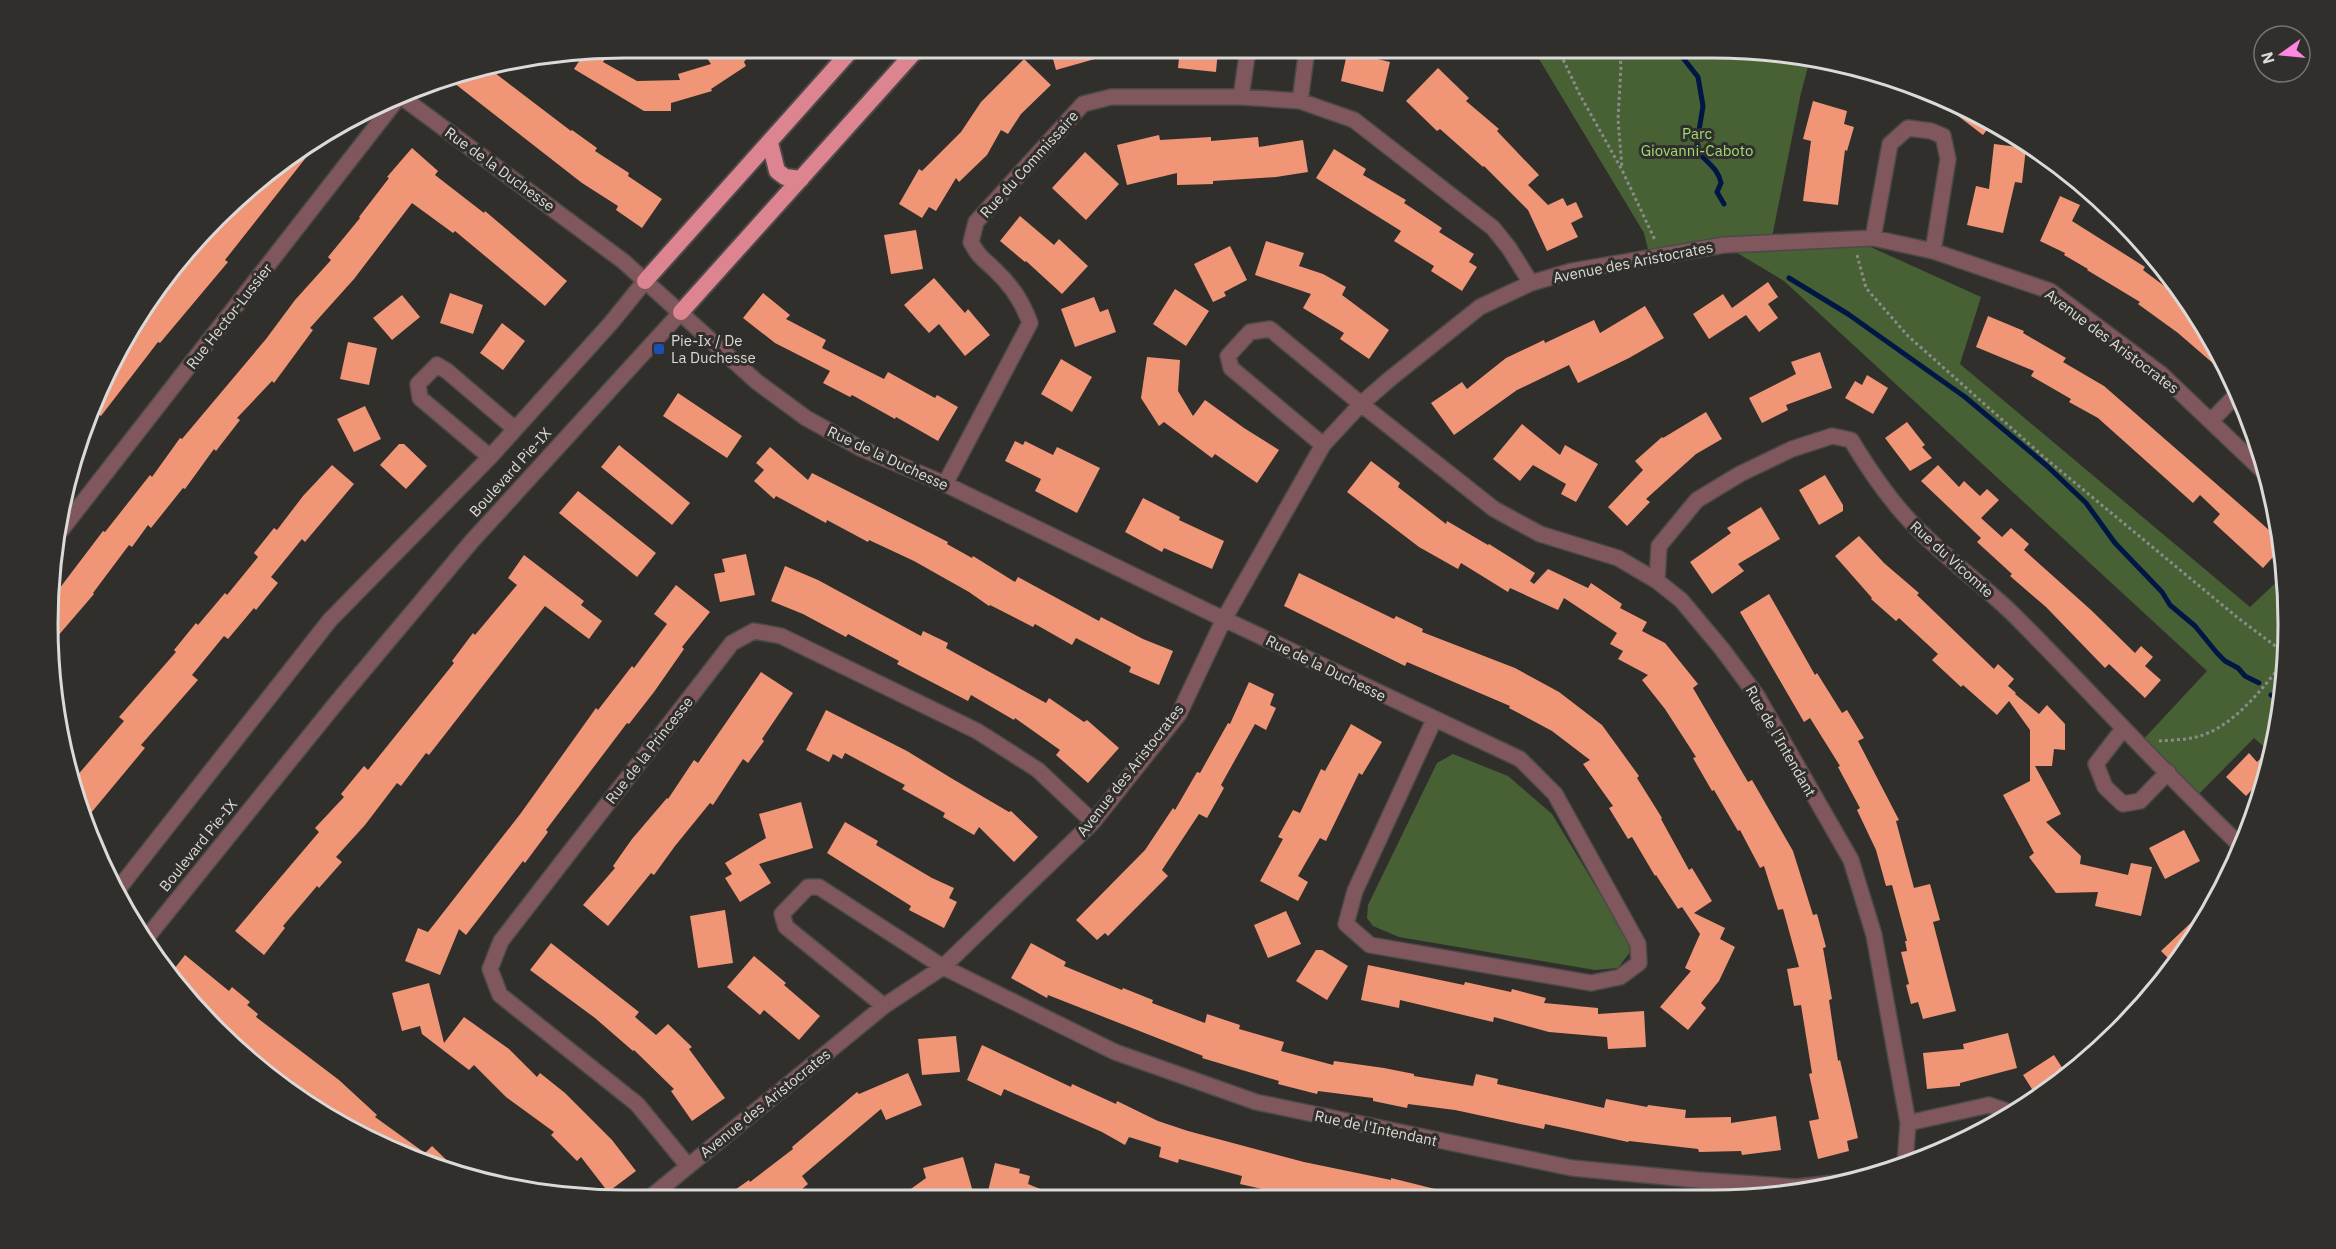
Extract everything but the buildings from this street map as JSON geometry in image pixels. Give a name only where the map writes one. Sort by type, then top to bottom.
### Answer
[{"type":"highway","name":"Boulevard Pie-IX","points":[[645,281],[843,59]]},
{"type":"highway","name":"Boulevard Pie-IX","points":[[681,312],[908,59]]},
{"type":"highway","points":[[770,143],[777,171],[785,177],[801,179]]},
{"type":"street","points":[[1241,97],[1247,59]]},
{"type":"street","points":[[1300,101],[1306,59]]},
{"type":"street","name":"Rue du Commissaire","points":[[945,484],[1030,323],[1022,302],[996,271],[980,258],[971,242],[975,222],[1083,104],[1111,97],[1241,97],[1300,101],[1354,120],[1493,228],[1509,248],[1530,283]]},
{"type":"street","name":"Rue de la Duchesse","points":[[408,102],[560,213],[645,281],[757,382],[806,418],[850,443],[945,484],[1434,720],[1520,759],[1555,795],[1638,944],[1639,963],[1620,977],[1591,983],[1370,945],[1346,924],[1355,891],[1434,720]]},
{"type":"street","name":"Rue Hector-Lussier","points":[[68,523],[388,111]]},
{"type":"street","points":[[1873,238],[1890,144],[1908,128],[1931,131],[1943,136],[1948,159],[1933,251]]},
{"type":"street","name":"Avenue des Aristocrates","points":[[659,1190],[884,1006],[943,968],[1093,822],[1179,714],[1224,619],[1323,445],[1361,404],[1479,307],[1530,283],[1572,271],[1724,245],[1873,238],[1933,251],[2050,291],[2161,374],[2253,461]]},
{"type":"street","name":"Boulevard Pie-IX","points":[[122,884],[330,620],[489,457],[605,330],[645,281]]},
{"type":"street","name":"Boulevard Pie-IX","points":[[150,933],[472,541],[681,312]]},
{"type":"street","points":[[1323,445],[1231,368],[1228,356],[1250,332],[1270,329],[1361,404]]},
{"type":"street","name":"Boulevard Pie-IX","points":[[489,457],[420,398],[418,384],[428,372],[437,365],[447,371],[515,429]]},
{"type":"street","points":[[2211,421],[2231,401]]},
{"type":"street","name":"Rue de l'Intendant","points":[[1361,404],[1494,509],[1540,534],[1618,558],[1657,581],[1681,600],[1757,696],[1851,860],[1874,935],[1908,1123],[1906,1155]]},
{"type":"street","name":"Rue du Vicomte","points":[[1657,581],[1659,546],[1697,500],[1740,474],[1792,449],[1832,436],[1851,440],[1909,521],[2020,620],[2123,729],[2234,840]]},
{"type":"street","name":"Rue de la Princesse","points":[[688,1166],[637,1104],[500,995],[490,969],[501,941],[732,643],[754,631],[781,636],[977,731],[1038,770],[1093,822]]},
{"type":"street","points":[[2123,729],[2096,764],[2105,787],[2123,804],[2140,801],[2168,772]]},
{"type":"street","points":[[884,1006],[786,927],[783,914],[808,887],[819,886],[943,968]]},
{"type":"street","name":"Rue de l'Intendant","points":[[943,968],[1115,1052],[1256,1102],[1572,1168],[1784,1186]]},
{"type":"street","points":[[1908,1123],[1989,1105],[2003,1110]]},
{"type":"path","points":[[1563,59],[1622,170],[1662,255]]},
{"type":"path","points":[[1620,59],[1618,119],[1622,170]]},
{"type":"path","points":[[1853,239],[1866,288],[1908,336],[2045,458],[2277,648]]},
{"type":"path","points":[[2148,752],[2155,742],[2198,737],[2233,719],[2275,671]]},
{"type":"green space","name":"Parc Giovanni-Caboto","points":[[1539,59],[1749,60],[1808,67],[1771,242],[1853,239],[1981,297],[1960,364],[2250,607],[2276,583],[2278,624],[2276,662],[2273,698],[2264,747],[2254,738],[2193,800],[2139,744],[2207,671],[1784,281],[1724,245],[1650,257],[1644,233]]},
{"type":"green space","points":[[1453,754],[1508,776],[1552,814],[1633,948],[1618,968],[1595,970],[1399,937],[1373,926],[1367,918],[1368,905],[1437,763]]},
{"type":"waterway","points":[[1684,59],[1698,77],[1703,106],[1696,149],[1717,173],[1721,183],[1717,192],[1724,204]]},
{"type":"waterway","points":[[1789,278],[1848,314],[1965,397],[2047,466],[2086,503],[2115,543],[2162,592],[2170,605],[2195,626],[2225,661],[2259,683]]},
{"type":"place","name":"Pie-Ix / De La Duchesse","points":[[659,349]]}]
